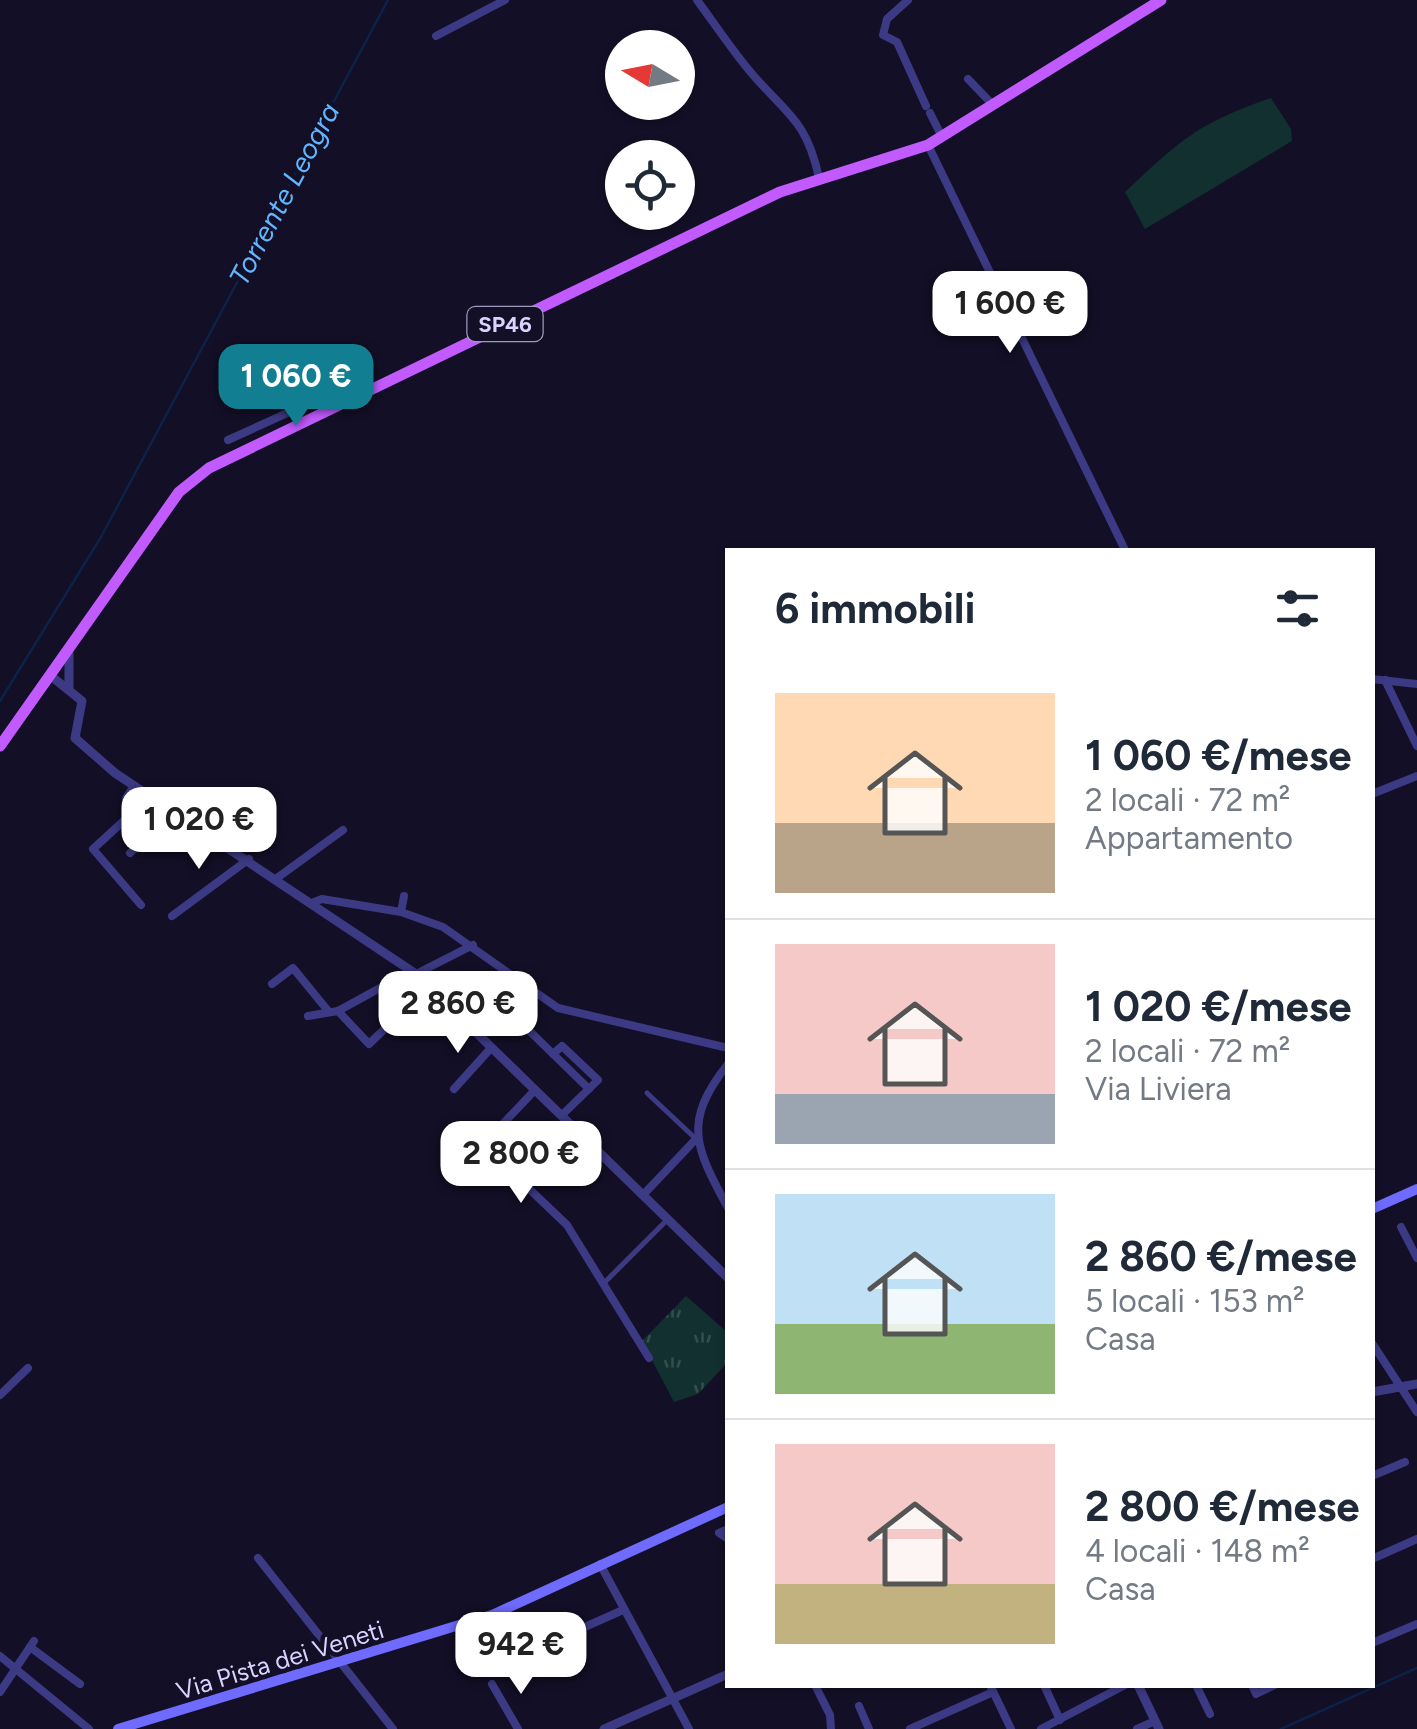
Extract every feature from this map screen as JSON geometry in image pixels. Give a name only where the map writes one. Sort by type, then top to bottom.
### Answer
[{"type":"main road","name":"SP46","points":[[69,653],[179,492],[208,468],[780,192],[928,144],[1162,0]]},
{"type":"main road","points":[[0,746],[69,653]]},
{"type":"main road","points":[[1375,1208],[1417,1189]]},
{"type":"main road","name":"Via Pista dei Veneti","points":[[118,1729],[492,1615],[725,1508]]},
{"type":"street","points":[[436,36],[505,0]]},
{"type":"street","points":[[697,0],[748,70],[792,111],[811,142],[819,178]]},
{"type":"street","points":[[908,0],[887,20],[883,35],[896,42],[942,137]]},
{"type":"street","points":[[968,80],[981,88],[993,105]]},
{"type":"street","points":[[928,144],[1124,548]]},
{"type":"street","points":[[228,440],[350,384]]},
{"type":"street","points":[[69,653],[70,690]]},
{"type":"street","points":[[52,676],[82,701],[75,738],[134,786],[314,902],[413,972],[725,1275]]},
{"type":"street","points":[[1375,679],[1417,684]]},
{"type":"street","points":[[1385,680],[1417,746]]},
{"type":"street","points":[[1375,793],[1417,776]]},
{"type":"street","points":[[134,786],[126,798],[128,817],[93,849],[141,906]]},
{"type":"street","points":[[130,854],[173,812]]},
{"type":"street","points":[[277,878],[343,830]]},
{"type":"street","points":[[172,916],[249,859]]},
{"type":"street","points":[[401,912],[404,896]]},
{"type":"street","points":[[314,902],[401,912],[473,944],[558,1008],[725,1047]]},
{"type":"street","points":[[308,1016],[334,1012],[473,944]]},
{"type":"street","points":[[272,984],[293,968],[369,1044],[396,1018]]},
{"type":"street","points":[[512,1014],[589,1089],[562,1115]]},
{"type":"street","points":[[454,1089],[490,1048]]},
{"type":"street","points":[[643,1195],[696,1140],[702,1099],[725,1068]]},
{"type":"street","points":[[534,1091],[483,1146],[567,1225],[649,1358]]},
{"type":"street","points":[[647,1093],[696,1140],[725,1202]]},
{"type":"street","points":[[604,1283],[668,1220]]},
{"type":"street","points":[[1401,1227],[1417,1258]]},
{"type":"street","points":[[1375,1348],[1417,1412]]},
{"type":"street","points":[[0,1395],[28,1368]]},
{"type":"street","points":[[1375,1391],[1417,1384]]},
{"type":"street","points":[[1375,1475],[1405,1462]]},
{"type":"street","points":[[1375,1557],[1417,1539]]},
{"type":"street","points":[[258,1558],[393,1729]]},
{"type":"street","points":[[600,1564],[689,1729]]},
{"type":"street","points":[[524,1654],[623,1610]]},
{"type":"street","points":[[1375,1640],[1417,1624]]},
{"type":"street","points":[[0,1692],[32,1644],[80,1684]]},
{"type":"street","points":[[0,1656],[89,1729]]},
{"type":"street","points":[[604,1729],[725,1675]]},
{"type":"street","points":[[492,1684],[518,1729]]},
{"type":"street","points":[[816,1688],[830,1715],[831,1729]]},
{"type":"street","points":[[910,1729],[991,1688],[1011,1729]]},
{"type":"street","points":[[1045,1688],[1060,1720]]},
{"type":"street","points":[[1041,1729],[1120,1688]]},
{"type":"street","points":[[1138,1729],[1157,1725],[1139,1688]]},
{"type":"street","points":[[1197,1688],[1210,1714]]},
{"type":"street","points":[[859,1706],[869,1729]]},
{"type":"green space","points":[[1271,98],[1291,129],[1292,141],[1145,229],[1125,192],[1191,135]]},
{"type":"green space","points":[[686,1296],[725,1330],[725,1365],[698,1394],[674,1402],[642,1341]]},
{"type":"waterway","name":"Torrente Leogra","points":[[0,701],[101,537],[388,0]]},
{"type":"waterway","points":[[1375,1687],[1417,1668]]},
{"type":"waterway","points":[[1281,1729],[1372,1688]]}]
